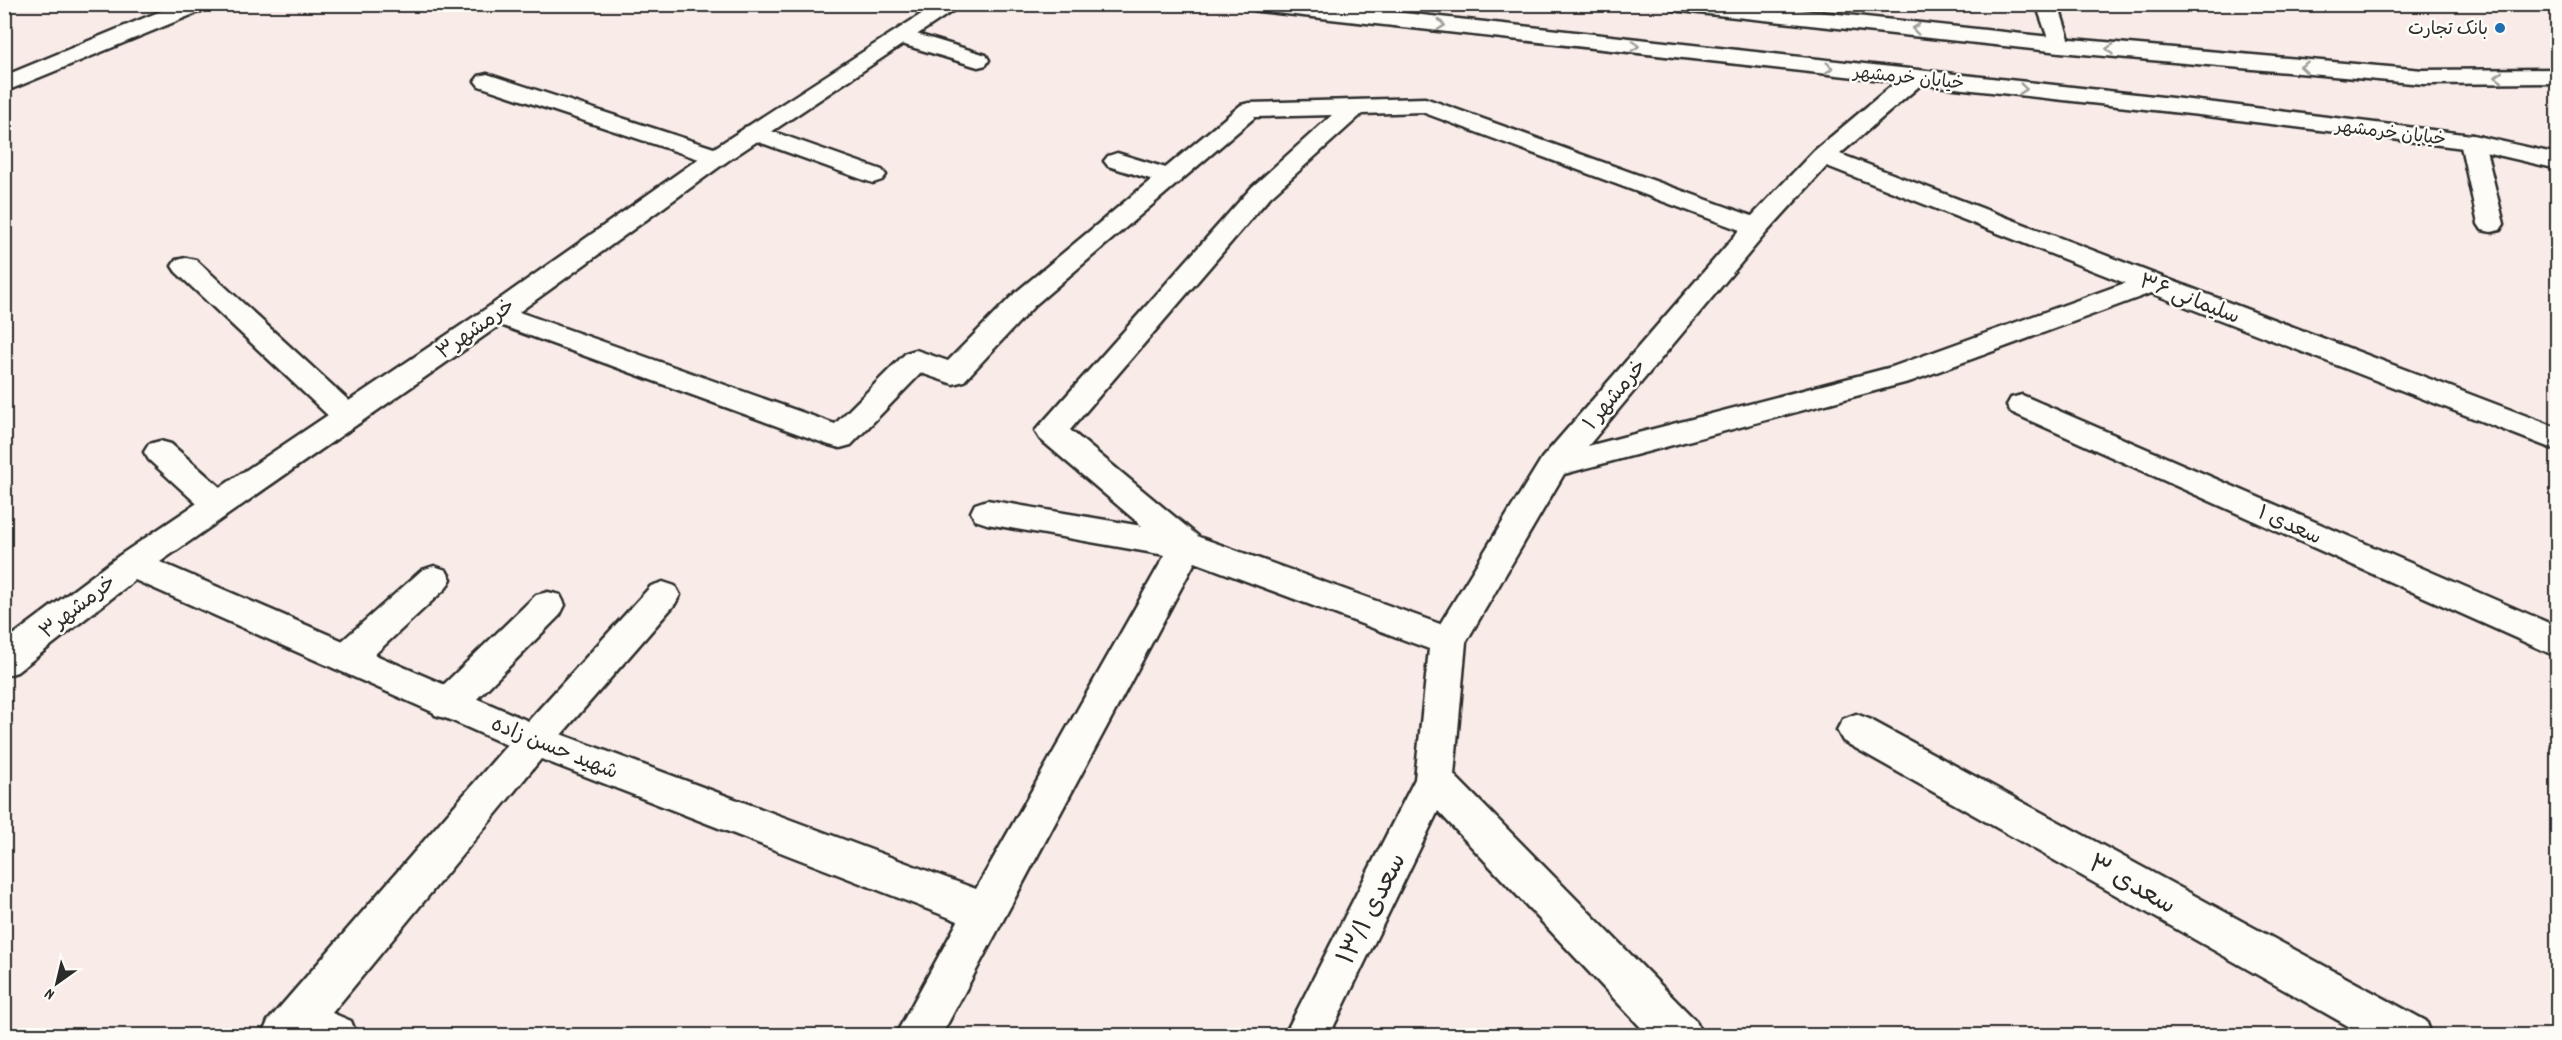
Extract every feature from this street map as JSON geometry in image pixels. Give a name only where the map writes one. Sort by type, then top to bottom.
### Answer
[{"type":"street","points":[[4,85],[198,4]]},
{"type":"street","name":"خرمشهر۳","points":[[4,662],[132,564],[497,314],[717,157],[953,4]]},
{"type":"street","name":"خیابان خرمشهر","points":[[1258,4],[2199,108],[2472,142],[2558,162]]},
{"type":"street","points":[[1680,4],[2060,45],[2423,77],[2558,76]]},
{"type":"street","points":[[2047,4],[2060,45]]},
{"type":"street","points":[[903,37],[978,60]]},
{"type":"street","points":[[2178,56],[2205,69],[2220,85],[2218,99],[2199,108]]},
{"type":"street","name":"خرمشهر ۱","points":[[1434,780],[1448,641],[1553,466],[1757,227],[1823,156],[1916,77]]},
{"type":"street","points":[[487,81],[717,157]]},
{"type":"street","points":[[497,314],[840,437],[916,360],[953,374],[1025,299],[1249,110],[1353,109],[1425,105],[1757,227]]},
{"type":"street","points":[[1187,546],[1051,431],[1261,192],[1353,109]]},
{"type":"street","points":[[754,132],[873,175]]},
{"type":"street","points":[[2472,142],[2491,224]]},
{"type":"street","name":"سلیمانی ۳۶","points":[[1823,156],[2558,440]]},
{"type":"street","points":[[1117,161],[1170,177]]},
{"type":"street","points":[[186,266],[347,417]]},
{"type":"street","points":[[1553,466],[1901,374],[2152,283]]},
{"type":"street","name":"سعدی ۱","points":[[2022,405],[2558,643]]},
{"type":"street","points":[[160,452],[218,504]]},
{"type":"street","points":[[987,512],[1187,546],[1448,641]]},
{"type":"street","points":[[917,1035],[1187,546]]},
{"type":"street","name":"شهید حسن زاده","points":[[132,564],[534,740],[985,912]]},
{"type":"street","points":[[347,658],[434,579]]},
{"type":"street","points":[[306,1030],[534,740],[663,595]]},
{"type":"street","points":[[448,704],[548,605]]},
{"type":"street","name":"سعدی ۳","points":[[1856,730],[2410,1035]]},
{"type":"street","points":[[1434,780],[1680,1035]]},
{"type":"street","name":"سعدی ۱۳/۱","points":[[1306,1035],[1434,780]]},
{"type":"place","name":"بانک تجارت","points":[[2500,28]]}]
